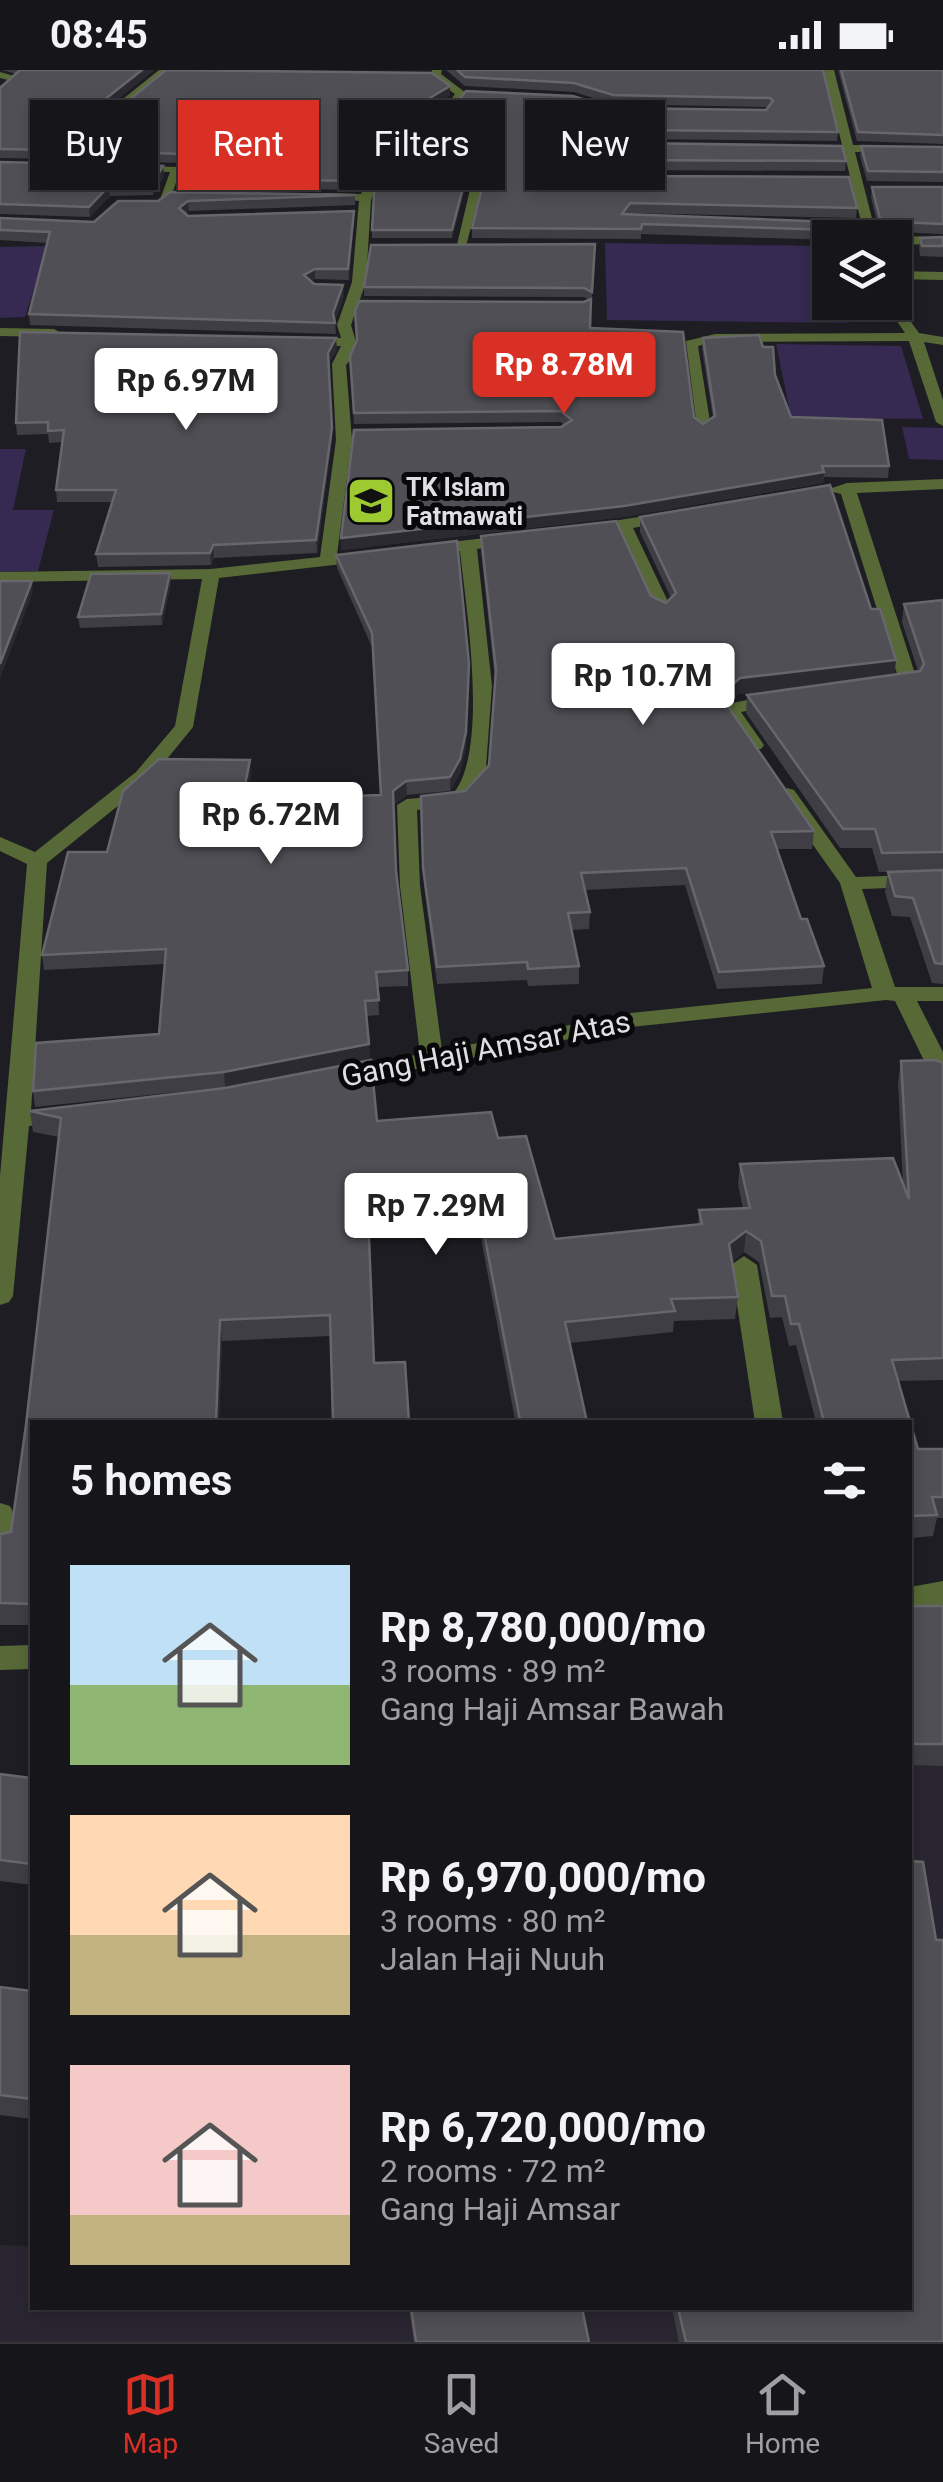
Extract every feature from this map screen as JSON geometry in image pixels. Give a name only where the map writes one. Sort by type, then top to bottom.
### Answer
[{"type":"street","points":[[829,70],[868,220]]},
{"type":"street","points":[[128,100],[164,71],[183,72]]},
{"type":"street","points":[[0,75],[16,72],[16,78],[0,91]]},
{"type":"street","points":[[416,75],[436,72],[460,93],[480,94]]},
{"type":"street","points":[[456,100],[460,93]]},
{"type":"street","points":[[791,148],[943,150]]},
{"type":"street","points":[[158,169],[178,169],[162,198],[217,196]]},
{"type":"street","points":[[835,178],[861,186]]},
{"type":"street","points":[[328,561],[344,433],[339,364],[347,356],[349,342],[344,325],[360,246],[356,214],[369,190]]},
{"type":"street","points":[[460,246],[475,190]]},
{"type":"street","points":[[310,196],[365,198]]},
{"type":"street","points":[[912,240],[943,240]]},
{"type":"street","points":[[360,246],[376,246]]},
{"type":"street","points":[[444,246],[480,246]]},
{"type":"street","points":[[912,275],[943,276]]},
{"type":"street","points":[[349,304],[369,304]]},
{"type":"street","points":[[903,320],[911,332],[943,422]]},
{"type":"street","points":[[704,428],[690,352],[696,341],[911,332],[943,326]]},
{"type":"street","points":[[0,332],[64,333]]},
{"type":"street","points":[[911,332],[943,342]]},
{"type":"street","points":[[294,341],[349,342]]},
{"type":"street","points":[[344,433],[364,433]]},
{"type":"street","points":[[808,493],[943,484]]},
{"type":"street","points":[[847,488],[908,682],[877,689]]},
{"type":"street","points":[[565,533],[698,512]]},
{"type":"street","points":[[624,526],[664,610]]},
{"type":"street","points":[[0,577],[211,574],[526,538]]},
{"type":"street","points":[[432,1061],[410,886],[407,805],[458,800],[475,782],[483,686],[468,545]]},
{"type":"street","points":[[0,1296],[18,1120],[37,861],[143,776],[184,726],[211,574]]},
{"type":"street","points":[[798,698],[739,704],[732,712],[850,883],[890,990],[943,1075]]},
{"type":"street","points":[[0,843],[37,861]]},
{"type":"street","points":[[850,883],[943,880]]},
{"type":"street","name":"Gang Haji Amsar Atas","points":[[320,1081],[631,1020],[890,990],[943,994]]},
{"type":"street","points":[[18,1120],[94,1112]]},
{"type":"street","points":[[744,1265],[769,1420]]},
{"type":"street","points":[[0,1514],[0,1530]]},
{"type":"street","points":[[912,1599],[943,1593]]},
{"type":"street","points":[[0,1658],[30,1657]]},
{"type":"shaded area","points":[[605,243],[812,246],[812,320],[849,323],[607,320]]},
{"type":"shaded area","points":[[48,246],[25,317],[0,318],[0,247]]},
{"type":"shaded area","points":[[776,344],[901,346],[923,419],[791,417]]},
{"type":"shaded area","points":[[902,427],[943,428],[943,460],[909,459]]},
{"type":"shaded area","points":[[0,449],[26,449],[13,510],[54,510],[38,571],[0,572]]},
{"type":"shaded area","points":[[912,1613],[943,1763],[943,2342],[0,2342],[0,2245],[30,2246],[30,2310],[912,2310]]},
{"type":"building","points":[[20,70],[142,70],[104,100],[30,100],[30,150],[0,149],[0,88]]},
{"type":"building","points":[[166,70],[432,73],[450,86],[426,100],[339,100],[339,181],[319,180],[319,100],[178,100],[178,154],[158,153],[158,100],[129,100]]},
{"type":"building","points":[[457,70],[823,70],[838,132],[665,130],[665,109],[766,110],[773,101],[770,98],[613,95],[574,83],[465,77]]},
{"type":"building","points":[[841,70],[943,70],[943,135],[858,132]]},
{"type":"building","points":[[466,91],[573,96],[586,100],[525,100],[525,190],[665,190],[665,176],[849,177],[857,208],[630,203],[622,214],[812,221],[812,229],[642,224],[641,229],[472,228],[481,190],[505,190],[505,100],[459,100]]},
{"type":"building","points":[[665,143],[842,146],[846,161],[665,160]]},
{"type":"building","points":[[861,146],[943,147],[943,172],[868,171]]},
{"type":"building","points":[[0,162],[30,163],[30,190],[105,190],[89,207],[0,204]]},
{"type":"building","points":[[872,187],[943,187],[943,224],[880,220]]},
{"type":"building","points":[[462,190],[452,230],[372,230],[374,193]]},
{"type":"building","points":[[170,192],[355,195],[188,201],[179,208],[188,216],[354,211],[348,269],[315,269],[304,275],[314,284],[343,285],[333,313],[335,323],[29,314],[50,232],[0,230],[0,218],[94,222],[118,201],[158,201]]},
{"type":"building","points":[[943,237],[943,246],[922,246],[920,238]]},
{"type":"building","points":[[595,244],[592,292],[584,288],[364,287],[371,245]]},
{"type":"building","points":[[591,299],[590,328],[683,332],[694,417],[703,424],[715,416],[703,338],[759,335],[763,347],[773,347],[775,375],[791,417],[882,420],[889,466],[822,466],[824,472],[624,506],[341,538],[354,430],[561,427],[572,420],[561,411],[354,413],[350,356],[357,340],[355,311],[359,301]]},
{"type":"building","points":[[20,332],[336,338],[328,353],[332,428],[316,540],[213,545],[210,553],[96,554],[116,490],[56,490],[64,430],[48,431],[48,422],[16,423]]},
{"type":"building","points":[[830,485],[871,609],[880,609],[896,660],[740,678],[720,695],[814,831],[771,832],[801,919],[807,919],[824,966],[719,972],[686,868],[581,873],[590,912],[568,913],[579,966],[528,969],[527,962],[437,967],[423,868],[421,796],[465,791],[489,765],[496,670],[481,536],[616,521],[651,596],[666,603],[676,593],[640,517]]},
{"type":"building","points":[[457,541],[469,664],[466,732],[460,759],[450,777],[406,781],[393,791],[396,871],[408,970],[376,972],[379,1000],[365,1001],[369,1044],[224,1072],[33,1091],[36,1043],[159,1034],[166,949],[42,955],[68,852],[107,852],[123,791],[159,759],[250,760],[242,800],[381,795],[372,633],[336,555]]},
{"type":"building","points":[[170,573],[161,614],[78,617],[91,574]]},
{"type":"building","points":[[0,581],[32,581],[0,664]]},
{"type":"building","points":[[943,600],[943,852],[882,853],[875,829],[843,829],[747,695],[920,671],[924,664],[904,604]]},
{"type":"building","points":[[943,870],[943,964],[935,963],[913,898],[895,896],[888,872]]},
{"type":"building","points":[[371,1060],[377,1121],[491,1112],[498,1138],[526,1136],[555,1239],[702,1224],[699,1210],[750,1208],[740,1164],[893,1158],[909,1199],[901,1061],[936,1060],[943,1063],[943,1358],[892,1360],[910,1420],[823,1420],[799,1324],[791,1324],[785,1296],[772,1296],[761,1241],[746,1231],[729,1244],[738,1297],[671,1299],[675,1311],[565,1322],[587,1420],[520,1420],[478,1202],[368,1212],[374,1363],[405,1362],[409,1420],[333,1420],[330,1315],[220,1320],[216,1420],[30,1420],[30,1604],[0,1603],[0,1534],[11,1532],[61,1118],[30,1111],[225,1088]]},
{"type":"building","points":[[912,1428],[918,1449],[943,1449],[943,1497],[932,1497],[937,1515],[912,1516]]},
{"type":"building","points":[[912,1606],[943,1606],[943,1744],[912,1744]]},
{"type":"building","points":[[0,1774],[30,1778],[30,1864],[0,1860]]},
{"type":"building","points":[[912,1861],[923,1862],[936,1940],[943,1940],[943,2342],[686,2342],[678,2310],[912,2310]]},
{"type":"building","points":[[0,1987],[30,1991],[30,2099],[0,2095]]},
{"type":"building","points":[[411,2310],[582,2310],[589,2342],[416,2342]]},
{"type":"place","name":"TK Islam Fatmawati","points":[[371,501]]}]
